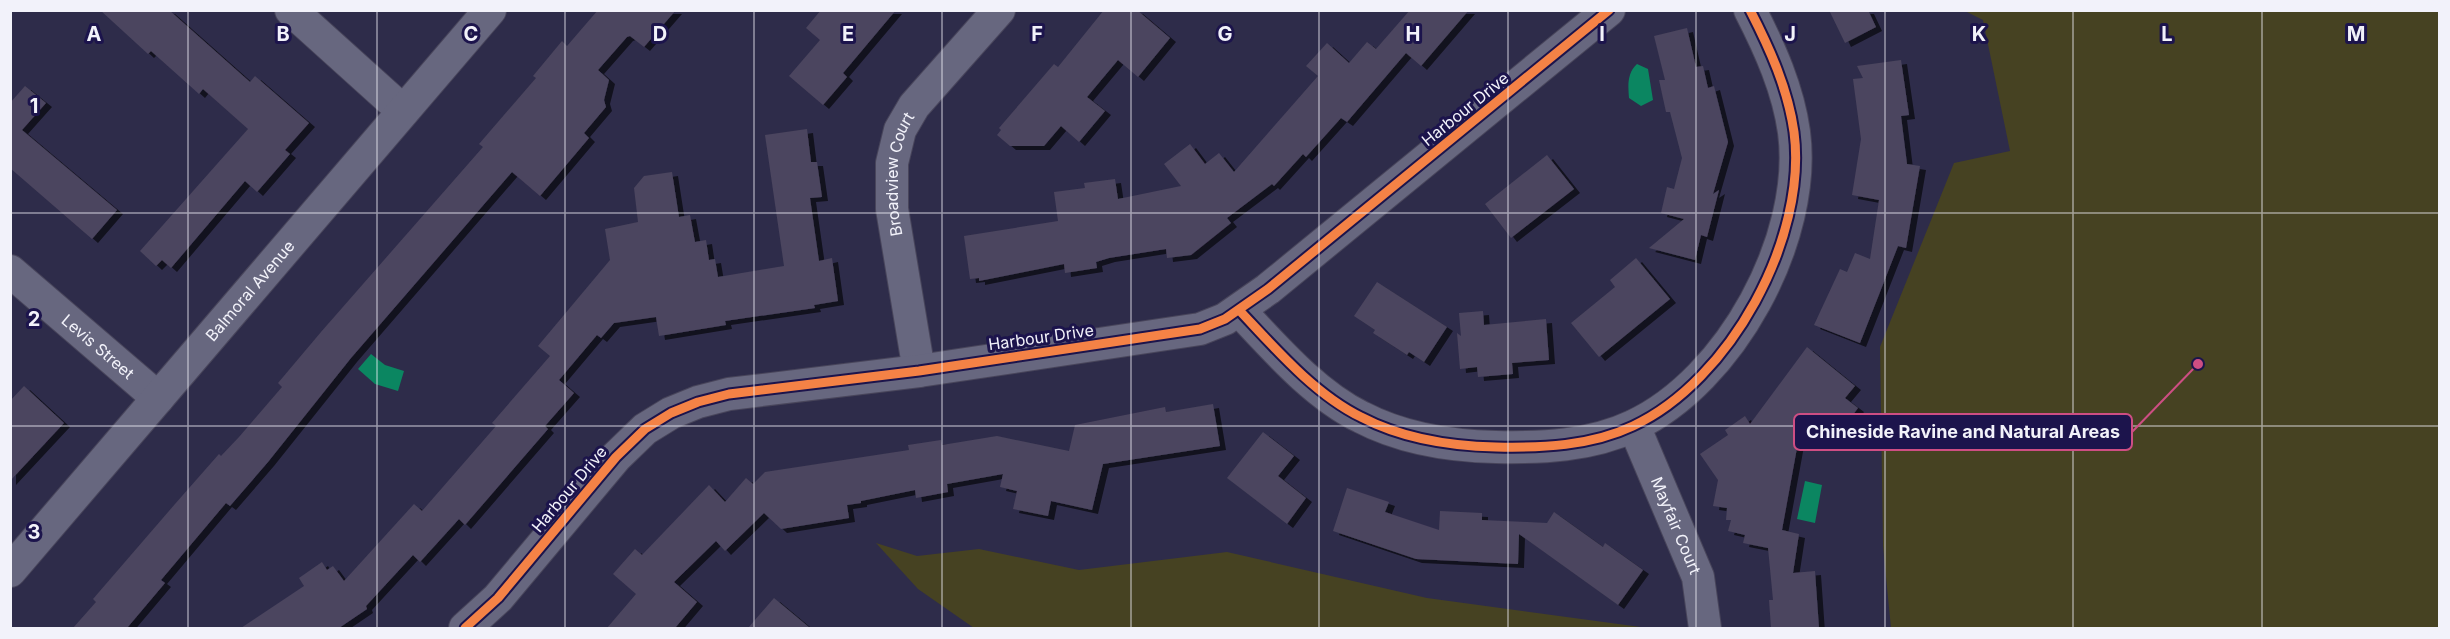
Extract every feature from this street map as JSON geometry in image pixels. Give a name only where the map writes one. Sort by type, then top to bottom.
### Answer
[{"type":"street","points":[[291,10],[403,111]]},
{"type":"street","name":"Balmoral Avenue","points":[[10,571],[490,10]]},
{"type":"street","name":"Broadview Court","points":[[919,371],[892,209],[892,163],[900,130],[915,106],[999,10]]},
{"type":"street","name":"Harbour Drive","points":[[465,628],[498,598],[616,457],[645,429],[671,413],[729,394],[919,371],[1200,329],[1225,319],[1268,289],[1609,10]]},
{"type":"street","points":[[1239,310],[1301,372],[1340,404],[1359,417],[1405,435],[1432,442],[1467,446],[1526,448],[1603,437],[1634,426],[1684,391],[1723,350],[1765,283],[1789,211],[1794,143],[1789,108],[1775,62],[1750,10]]},
{"type":"street","name":"Levis Street","points":[[10,271],[158,398]]},
{"type":"street","name":"Mayfair Court","points":[[1634,426],[1698,577],[1705,628]]},
{"type":"shaded area","points":[[1965,11],[2439,11],[2439,628],[1891,628],[1883,546],[1880,347],[1954,163],[2010,151],[1983,20]]},
{"type":"shaded area","points":[[1637,64],[1648,69],[1653,100],[1641,106],[1629,98],[1628,84]]},
{"type":"shaded area","points":[[371,354],[385,365],[404,371],[398,391],[375,384],[358,369]]},
{"type":"shaded area","points":[[1805,481],[1822,485],[1815,523],[1797,519]]},
{"type":"shaded area","points":[[876,543],[917,556],[979,549],[1079,570],[1227,552],[1427,598],[1648,628],[974,628],[918,589]]},
{"type":"building","points":[[100,10],[169,10],[250,82],[255,76],[309,123],[285,150],[290,154],[257,192],[245,181],[171,268],[162,260],[156,266],[140,251],[248,129],[203,89],[199,94],[151,51],[148,54]]},
{"type":"building","points":[[598,10],[676,10],[644,47],[630,36],[627,37],[598,70],[609,80],[604,100],[606,107],[584,133],[589,138],[540,196],[512,172],[351,358],[230,506],[226,503],[161,580],[165,583],[127,628],[73,628],[96,602],[93,599],[219,454],[221,456],[239,437],[282,387],[278,383],[483,147],[479,144],[536,78],[533,76],[562,41],[567,46]]},
{"type":"building","points":[[821,10],[896,10],[843,73],[847,77],[823,105],[789,76],[820,40],[806,28]]},
{"type":"building","points":[[1104,10],[1137,10],[1170,38],[1138,77],[1118,60],[1087,97],[1105,111],[1079,142],[1061,126],[1044,146],[1010,146],[997,135],[1001,130],[999,128],[1054,64],[1058,67]]},
{"type":"building","points":[[1410,10],[1469,10],[1421,66],[1406,53],[1347,122],[1341,118],[1306,157],[1303,154],[1274,186],[1272,184],[1227,218],[1231,223],[1191,255],[1167,258],[1166,249],[1109,258],[1096,262],[1097,268],[1065,273],[1064,264],[979,281],[979,278],[970,279],[964,236],[1058,221],[1054,192],[1085,188],[1084,183],[1115,179],[1118,199],[1181,186],[1164,164],[1190,144],[1205,164],[1219,153],[1234,172],[1318,76],[1306,66],[1327,43],[1349,63],[1367,42],[1376,49]]},
{"type":"building","points":[[1829,10],[1868,10],[1876,27],[1845,43]]},
{"type":"building","points":[[1687,28],[1696,67],[1703,66],[1708,88],[1714,86],[1728,142],[1713,194],[1719,190],[1707,237],[1701,235],[1695,260],[1649,248],[1684,219],[1661,213],[1667,187],[1674,189],[1682,158],[1670,112],[1666,112],[1659,80],[1665,80],[1654,36]]},
{"type":"building","points":[[1901,60],[1909,115],[1901,116],[1907,164],[1920,166],[1906,248],[1898,246],[1860,343],[1814,325],[1840,269],[1847,272],[1855,253],[1870,259],[1879,200],[1852,195],[1861,139],[1853,79],[1863,78],[1857,66]]},
{"type":"building","points":[[25,86],[46,103],[22,130],[117,210],[92,239],[10,168],[10,103]]},
{"type":"building","points":[[807,129],[811,162],[817,162],[822,197],[810,198],[819,261],[832,258],[838,301],[814,305],[815,308],[725,321],[726,325],[659,336],[656,317],[614,323],[601,338],[597,335],[559,380],[574,393],[545,426],[548,429],[465,525],[459,519],[420,562],[413,555],[366,606],[367,609],[339,628],[241,628],[304,586],[299,578],[322,562],[327,570],[333,566],[344,581],[414,504],[422,511],[496,426],[492,423],[550,356],[538,346],[610,260],[605,229],[638,222],[634,188],[644,176],[672,172],[679,217],[690,215],[695,242],[706,240],[709,260],[715,259],[718,277],[784,266],[765,135]]},
{"type":"building","points":[[1547,155],[1574,189],[1511,238],[1485,204]]},
{"type":"building","points":[[1636,258],[1670,299],[1599,357],[1571,323],[1615,287],[1610,280]]},
{"type":"building","points":[[1377,282],[1447,327],[1424,362],[1409,352],[1407,355],[1373,333],[1375,330],[1354,316]]},
{"type":"building","points":[[1483,311],[1484,325],[1546,319],[1549,360],[1512,363],[1513,374],[1478,377],[1477,367],[1460,369],[1457,333],[1461,336],[1459,313]]},
{"type":"building","points":[[1807,347],[1855,386],[1845,398],[1858,408],[1840,432],[1827,422],[1815,437],[1801,426],[1782,530],[1799,534],[1793,573],[1815,571],[1819,628],[1771,628],[1769,600],[1773,600],[1768,548],[1743,543],[1745,535],[1728,531],[1731,520],[1726,520],[1727,508],[1713,506],[1718,480],[1700,454],[1728,435],[1725,430],[1745,416],[1750,424]]},
{"type":"building","points":[[24,386],[64,423],[10,481],[10,401]]},
{"type":"building","points":[[1213,404],[1220,446],[1103,464],[1092,510],[1051,501],[1048,516],[1013,509],[1017,491],[1000,487],[1003,474],[947,484],[948,492],[916,498],[915,490],[847,505],[849,518],[781,529],[764,513],[725,551],[716,541],[674,582],[697,602],[675,628],[607,628],[636,594],[613,574],[635,549],[642,555],[709,485],[725,502],[746,478],[753,484],[765,472],[909,450],[908,445],[941,440],[942,445],[997,436],[1069,451],[1075,425],[1165,407],[1166,412]]},
{"type":"building","points":[[1263,432],[1294,456],[1278,476],[1306,498],[1287,524],[1227,478]]},
{"type":"building","points":[[1347,488],[1389,502],[1385,512],[1439,530],[1440,511],[1482,513],[1482,520],[1547,523],[1554,512],[1603,547],[1605,543],[1643,570],[1618,605],[1519,534],[1518,564],[1416,559],[1333,531]]},
{"type":"building","points":[[774,598],[810,628],[748,628]]},
{"type":"cycle path","points":[[465,628],[498,598],[616,457],[645,429],[671,413],[698,402],[729,394],[919,371],[1200,329],[1225,319],[1268,289],[1609,10]]},
{"type":"cycle path","points":[[1239,310],[1296,369],[1327,396],[1361,417],[1393,431],[1427,440],[1461,445],[1530,447],[1583,442],[1633,426],[1668,405],[1701,376],[1730,341],[1755,302],[1775,260],[1788,216],[1795,173],[1794,132],[1777,70],[1750,10]]},
{"type":"place","name":"Chineside Ravine and Natural Areas","points":[[2198,364]]}]
